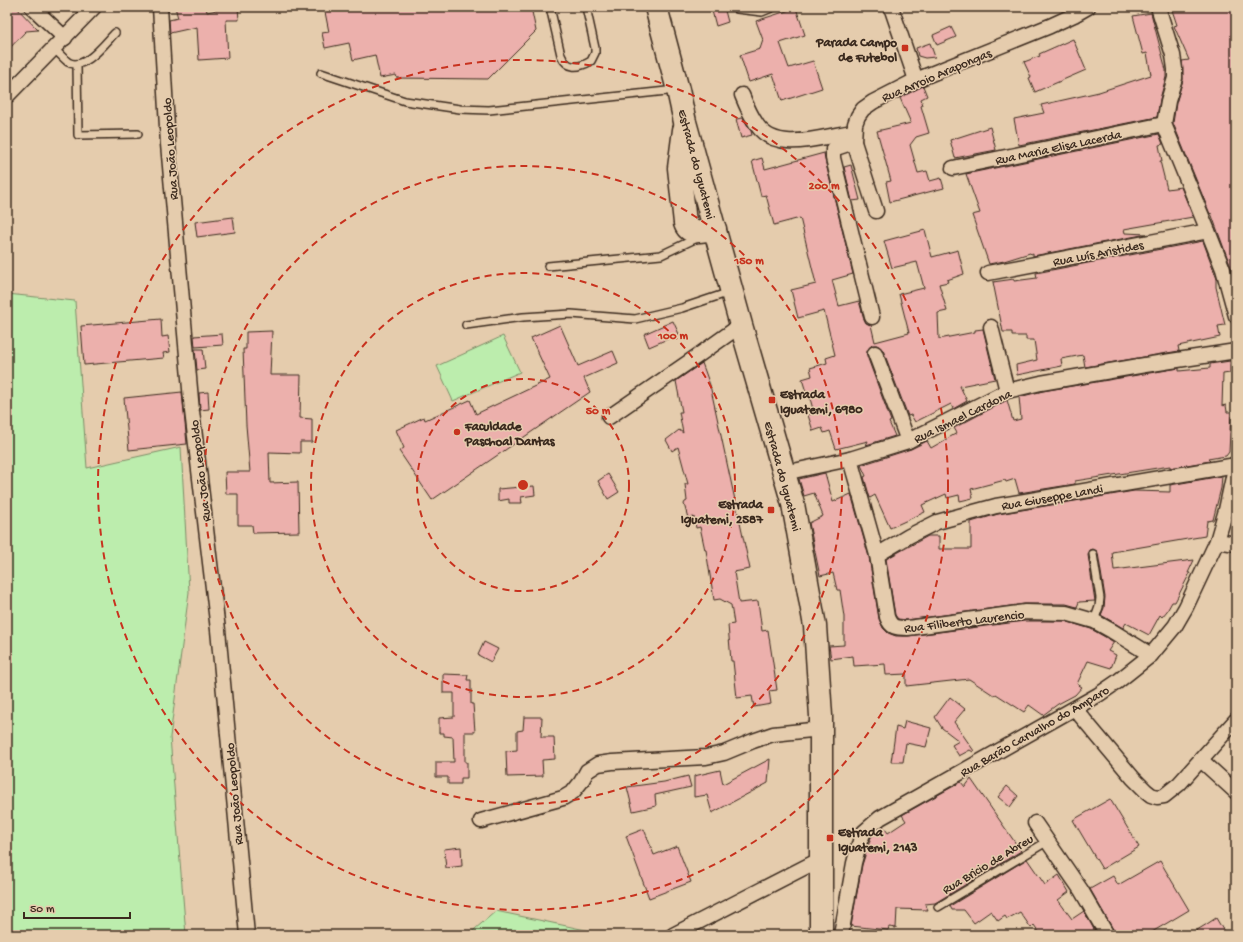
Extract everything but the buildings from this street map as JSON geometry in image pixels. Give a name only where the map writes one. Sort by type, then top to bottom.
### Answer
[{"type":"main road","name":"Estrada do Iguatemi","points":[[656,7],[741,325],[793,504],[816,626],[822,729],[821,935]]},
{"type":"street","points":[[32,7],[65,38]]},
{"type":"street","points":[[7,95],[94,7]]},
{"type":"street","name":"Rua João Leopoldo","points":[[160,7],[168,144],[192,411],[218,630],[247,935]]},
{"type":"street","points":[[891,7],[916,80]]},
{"type":"street","name":"Rua Arroio Arapongas","points":[[854,137],[858,116],[873,102],[916,80],[1050,26],[1088,7]]},
{"type":"street","points":[[1158,7],[1173,55],[1175,69],[1175,78],[1168,101],[1164,124],[1223,269],[1236,316]]},
{"type":"street","points":[[742,95],[757,126],[763,132],[778,139],[801,142],[842,133],[854,137]]},
{"type":"street","name":"Rua Maria Elisa Lacerda","points":[[953,168],[1164,124]]},
{"type":"street","points":[[854,137],[876,211]]},
{"type":"street","points":[[854,137],[833,149],[833,158],[872,317]]},
{"type":"street","name":"Rua Luís Aristides","points":[[988,272],[1208,231]]},
{"type":"street","points":[[609,417],[741,325]]},
{"type":"street","points":[[991,327],[1006,391]]},
{"type":"street","name":"Rua Ismael Cardona","points":[[784,473],[850,459],[908,441],[1006,391],[1041,383],[1236,351]]},
{"type":"street","points":[[875,353],[908,441]]},
{"type":"street","name":"Rua Filiberto Laurencio","points":[[850,459],[877,555],[887,617],[889,623],[895,627],[908,628],[1025,612],[1066,613],[1094,621],[1151,655]]},
{"type":"street","name":"Rua Giuseppe Landi","points":[[877,555],[908,536],[936,522],[989,507],[1056,494],[1236,464]]},
{"type":"street","name":"Rua Barão Carvalho do Amparo","points":[[841,935],[854,863],[860,841],[867,829],[880,818],[1076,708],[1117,682],[1151,655],[1175,626],[1186,607],[1217,542],[1236,464]]},
{"type":"street","points":[[1217,542],[1236,544]]},
{"type":"street","points":[[1076,708],[1133,778],[1151,795],[1157,797],[1164,796],[1179,784],[1236,720]]},
{"type":"street","points":[[481,821],[563,798],[573,792],[587,771],[598,764],[706,757],[724,753],[753,740],[773,734],[822,729]]},
{"type":"street","points":[[1201,760],[1236,792]]},
{"type":"street","points":[[1035,822],[1081,890],[1107,935]]},
{"type":"street","points":[[673,935],[821,859]]},
{"type":"lane","points":[[550,7],[564,63],[575,67],[591,61],[595,53],[586,7]]},
{"type":"lane","points":[[736,7],[737,9],[762,12],[774,7]]},
{"type":"lane","points":[[54,49],[69,63],[77,64],[86,62],[115,33]]},
{"type":"lane","points":[[77,64],[78,135],[138,134]]},
{"type":"lane","points":[[321,73],[405,100],[460,109],[489,110],[678,90]]},
{"type":"lane","points":[[548,266],[661,255],[715,229]]},
{"type":"lane","points":[[466,325],[523,317],[571,314],[635,319],[682,308],[732,292]]},
{"type":"lane","points":[[1093,554],[1100,598],[1099,607],[1094,621]]},
{"type":"lane","name":"Rua Bricio de Abreu","points":[[938,907],[1048,841]]},
{"type":"green space","points":[[7,294],[75,301],[87,468],[181,447],[189,592],[170,737],[186,935],[7,935]]},
{"type":"green space","points":[[503,336],[520,372],[453,401],[437,366]]},
{"type":"green space","points":[[496,911],[609,935],[468,935]]},
{"type":"place","name":"Parada Campo de Futebol","points":[[905,48]]},
{"type":"place","name":"Estrada Iguatemi, 6980","points":[[772,400]]},
{"type":"place","name":"Faculdade Paschoal Dantas","points":[[457,432]]},
{"type":"place","name":"Estrada Iguatemi, 2587","points":[[771,510]]},
{"type":"place","name":"Estrada Iguatemi, 2143","points":[[830,838]]}]
